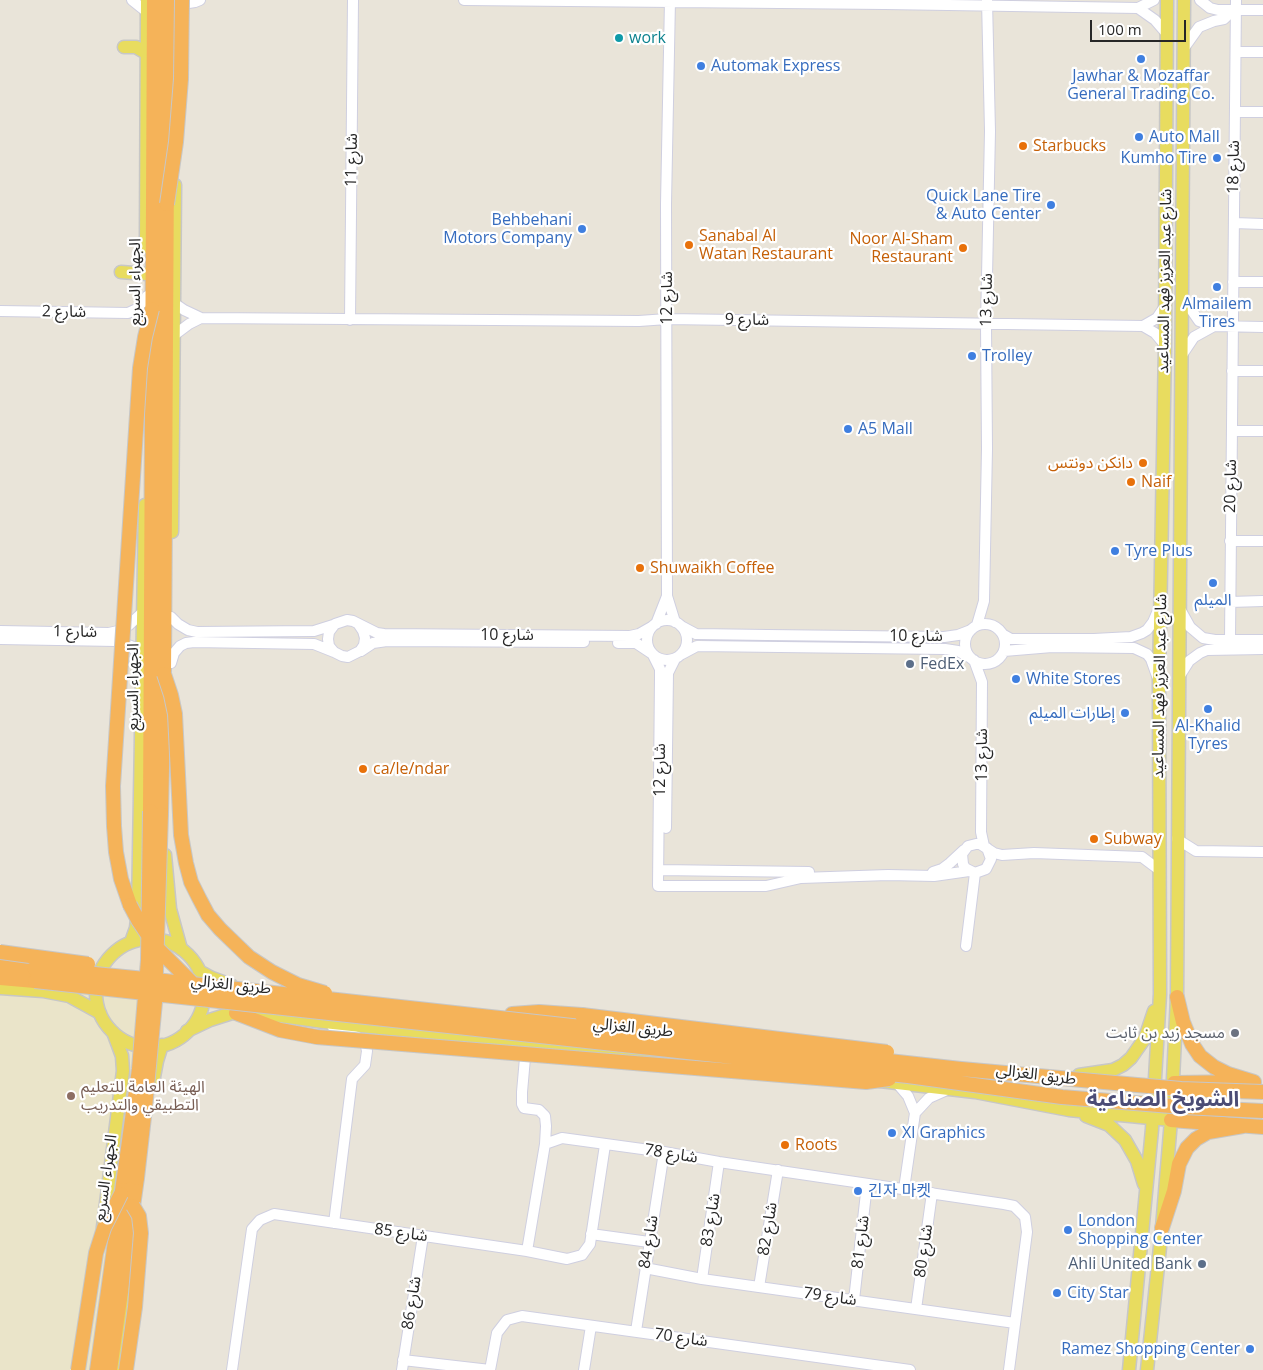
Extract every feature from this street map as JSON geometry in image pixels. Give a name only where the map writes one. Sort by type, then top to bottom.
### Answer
[{"type":"highway","name":"الجهراء السريع","points":[[110,1370],[146,1108],[157,975],[167,669],[167,204],[176,142],[181,79],[175,1]]},
{"type":"highway","name":"الجهراء السريع","points":[[97,1370],[138,1078],[148,960],[149,4]]},
{"type":"highway","points":[[150,302],[140,368],[113,786],[114,826],[121,879],[130,905],[146,934],[176,970],[215,1001],[236,1013],[280,1030],[304,1036],[866,1082],[908,1076]]},
{"type":"highway","points":[[167,669],[175,714],[181,835],[186,863],[192,882],[208,915],[234,944],[249,957],[272,972],[298,985],[357,1003]]},
{"type":"highway","points":[[0,952],[164,975],[187,983]]},
{"type":"highway","name":"طريق الغزالي","points":[[0,965],[187,983],[961,1069],[1181,1089],[1260,1085]]},
{"type":"highway","name":"طريق الغزالي","points":[[0,978],[908,1076],[1062,1098],[1263,1111]]},
{"type":"highway","points":[[1176,997],[1192,1044],[1200,1056],[1214,1068],[1260,1085]]},
{"type":"highway","points":[[512,1014],[540,1012],[582,1014],[895,1053],[961,1069]]},
{"type":"highway","points":[[1173,1083],[1260,1085]]},
{"type":"highway","points":[[1171,1120],[1263,1127]]},
{"type":"highway","points":[[1162,1228],[1174,1191],[1179,1164],[1187,1148],[1196,1139],[1208,1132],[1243,1126]]},
{"type":"highway","points":[[78,1370],[96,1253],[104,1228],[121,1194]]},
{"type":"highway","points":[[126,1370],[135,1307],[141,1233],[139,1216],[133,1206]]},
{"type":"main road","name":"شارع عبد العزيز فهد المساعيد","points":[[1129,1370],[1153,1118],[1160,994],[1158,869],[1159,680],[1165,345],[1167,0]]},
{"type":"main road","name":"شارع عبد العزيز فهد المساعيد","points":[[1147,1370],[1171,1120],[1176,997],[1184,0]]},
{"type":"main road","name":"الجهراء السريع","points":[[175,1],[171,617],[167,669],[166,864],[170,909],[181,949]]},
{"type":"main road","name":"الجهراء السريع","points":[[131,942],[136,928],[138,911],[150,302],[146,274],[146,53],[149,4]]},
{"type":"main road","points":[[124,47],[136,47],[146,53]]},
{"type":"main road","points":[[1166,161],[1174,168],[1183,164]]},
{"type":"main road","points":[[1166,185],[1170,180],[1178,181],[1182,189]]},
{"type":"main road","points":[[121,272],[146,274]]},
{"type":"main road","points":[[1160,727],[1165,742],[1165,808],[1166,812],[1172,814],[1176,812],[1177,808]]},
{"type":"main road","points":[[146,939],[162,940],[181,949],[192,959],[199,971],[203,987],[202,1003],[197,1018],[187,1031],[176,1040],[162,1045],[147,1046],[132,1044],[113,1032],[100,1013],[96,991],[102,968],[108,959],[122,946],[146,939]]},
{"type":"main road","points":[[0,958],[67,965],[108,959]]},
{"type":"main road","name":"طريق الغزالي","points":[[199,971],[212,978],[233,985],[512,1014],[928,1062],[1173,1083]]},
{"type":"main road","points":[[0,988],[43,991],[69,996],[100,1013]]},
{"type":"main road","points":[[1079,1075],[1113,1070],[1131,1058],[1145,1038],[1160,994]]},
{"type":"main road","name":"طريق الغزالي","points":[[187,1031],[210,1020],[245,1011],[324,1022],[896,1082],[947,1090],[975,1092],[1069,1110],[1171,1120]]},
{"type":"main road","name":"الجهراء السريع","points":[[84,1370],[123,1071],[122,1056],[113,1032]]},
{"type":"main road","name":"الجهراء السريع","points":[[120,1370],[149,1106],[155,1069],[162,1045]]},
{"type":"main road","points":[[1069,1110],[1109,1125],[1125,1140],[1142,1173],[1146,1194]]},
{"type":"street","points":[[132,0],[149,4]]},
{"type":"street","points":[[175,1],[195,2],[200,0]]},
{"type":"street","name":"شارع 11","points":[[350,320],[353,0]]},
{"type":"street","points":[[464,0],[987,3],[1138,8],[1154,0]]},
{"type":"street","points":[[1200,0],[1210,8],[1218,10],[1234,6],[1263,10]]},
{"type":"street","name":"شارع 12","points":[[670,1],[666,204],[667,596],[678,624]]},
{"type":"street","name":"شارع 13","points":[[974,627],[984,601],[987,449],[986,325],[990,131],[987,3]]},
{"type":"street","points":[[1184,48],[1199,27],[1224,19],[1234,6]]},
{"type":"street","name":"شارع 18","points":[[1233,326],[1236,52],[1234,6]]},
{"type":"street","points":[[1138,8],[1155,20],[1167,34]]},
{"type":"street","points":[[1236,52],[1263,52]]},
{"type":"street","points":[[1235,112],[1263,112]]},
{"type":"street","points":[[1234,223],[1263,224]]},
{"type":"street","points":[[1233,282],[1263,282]]},
{"type":"street","points":[[1181,295],[1198,321],[1214,326],[1263,327]]},
{"type":"street","points":[[128,313],[150,302]]},
{"type":"street","points":[[174,303],[201,318]]},
{"type":"street","points":[[1165,306],[1157,318],[1143,326],[1155,333],[1165,345]]},
{"type":"street","name":"شارع 2","points":[[0,311],[128,313]]},
{"type":"street","points":[[128,313],[141,321],[148,332]]},
{"type":"street","points":[[173,336],[201,318]]},
{"type":"street","name":"شارع 9","points":[[201,318],[639,321],[667,319],[1143,326]]},
{"type":"street","points":[[1181,357],[1194,337],[1214,326]]},
{"type":"street","name":"شارع 20","points":[[1230,639],[1233,326]]},
{"type":"street","points":[[1232,371],[1263,371]]},
{"type":"street","points":[[1232,430],[1263,431]]},
{"type":"street","points":[[1230,541],[1263,542]]},
{"type":"street","name":"شارع 12","points":[[654,625],[667,596]]},
{"type":"street","name":"شارع 13","points":[[984,601],[993,625]]},
{"type":"street","points":[[1230,602],[1263,601]]},
{"type":"street","points":[[1004,636],[1012,639],[1131,637],[1142,634],[1150,626],[1161,602]]},
{"type":"street","points":[[1180,609],[1190,627],[1203,638],[1215,640],[1263,640]]},
{"type":"street","name":"شارع 1","points":[[0,631],[109,633],[129,625],[143,612]]},
{"type":"street","points":[[167,669],[174,653],[180,646],[186,643],[314,644],[348,657],[360,651],[364,645],[365,638],[360,625],[347,620],[314,631],[197,632],[188,630],[171,617]]},
{"type":"street","points":[[662,621],[678,624],[685,631],[687,643],[679,657],[664,660],[652,654],[648,648],[647,636],[654,625],[662,621]]},
{"type":"street","points":[[985,623],[993,625],[1004,636],[1004,651],[1000,657],[986,664],[973,659],[967,652],[965,644],[967,636],[974,627],[985,623]]},
{"type":"street","name":"شارع 10","points":[[678,624],[696,634],[944,637],[958,635],[974,627]]},
{"type":"street","name":"شارع 10","points":[[360,625],[376,633],[384,634],[538,638],[631,643],[642,646],[652,654]]},
{"type":"street","name":"شارع 10","points":[[360,651],[373,644],[387,642],[630,636],[640,634],[654,625]]},
{"type":"street","points":[[333,626],[329,632],[328,639],[329,646],[334,652]]},
{"type":"street","name":"شارع 1","points":[[0,639],[116,640],[131,646],[142,658]]},
{"type":"street","name":"شارع 10","points":[[679,657],[697,646],[945,649],[958,651],[973,659]]},
{"type":"street","points":[[1004,651],[1052,647],[1134,648],[1147,654],[1151,659],[1159,680]]},
{"type":"street","points":[[1179,677],[1189,661],[1200,652],[1207,650],[1263,650]]},
{"type":"street","name":"شارع 12","points":[[652,654],[660,669],[662,886],[766,886]]},
{"type":"street","name":"شارع 12","points":[[662,870],[668,673],[679,657]]},
{"type":"street","name":"شارع 13","points":[[973,659],[982,682]]},
{"type":"street","name":"شارع 13","points":[[985,847],[981,828],[982,682],[986,671],[993,662]]},
{"type":"street","points":[[662,870],[934,872],[950,864],[976,838],[981,828]]},
{"type":"street","points":[[1177,839],[1196,851]]},
{"type":"street","points":[[972,872],[966,868],[962,859],[966,848],[976,844],[1002,855]]},
{"type":"street","points":[[1142,857],[1158,846]]},
{"type":"street","points":[[985,847],[990,855],[990,862]]},
{"type":"street","points":[[1177,860],[1196,851],[1263,852]]},
{"type":"street","points":[[769,871],[766,886],[801,878],[888,875],[934,876],[982,872],[990,862],[1002,855],[1034,853],[1142,857],[1158,869]]},
{"type":"street","points":[[966,946],[972,872]]},
{"type":"street","points":[[324,1022],[360,1038],[365,1042],[367,1050],[366,1061],[363,1067],[352,1079],[334,1223]]},
{"type":"street","points":[[518,1043],[525,1052],[522,1104],[524,1108],[540,1110],[545,1116],[545,1144],[527,1250]]},
{"type":"street","points":[[896,1082],[908,1096],[915,1112],[904,1189]]},
{"type":"street","points":[[915,1112],[929,1098],[947,1090]]},
{"type":"street","name":"شارع 78","points":[[545,1144],[562,1138],[1009,1204],[1022,1213],[1027,1222],[1028,1232],[1009,1370]]},
{"type":"street","name":"شارع 85","points":[[232,1370],[252,1230],[260,1220],[274,1214],[527,1250],[567,1259],[582,1255],[590,1244],[605,1145]]},
{"type":"street","name":"شارع 84","points":[[636,1331],[664,1152]]},
{"type":"street","name":"شارع 83","points":[[702,1279],[719,1162]]},
{"type":"street","name":"شارع 82","points":[[759,1287],[778,1170]]},
{"type":"street","name":"شارع 81","points":[[854,1300],[867,1184]]},
{"type":"street","name":"شارع 80","points":[[916,1309],[932,1193]]},
{"type":"street","points":[[591,1234],[649,1242]]},
{"type":"street","name":"شارع 86","points":[[403,1365],[423,1236]]},
{"type":"street","name":"شارع 79","points":[[645,1268],[702,1279],[1015,1323]]},
{"type":"street","name":"شارع 70","points":[[490,1370],[496,1333],[501,1326],[514,1317],[530,1317],[910,1370]]},
{"type":"street","points":[[584,1370],[591,1326]]},
{"type":"street","points":[[403,1365],[490,1370]]},
{"type":"shaded area","name":"الهيئة العامة للتعليم التطبيقي والتدريب","points":[[0,971],[151,986],[110,1370],[0,1370]]},
{"type":"place","name":"work","points":[[619,38]]},
{"type":"place","name":"Jawhar & Mozaffar General Trading Co.","points":[[1141,59]]},
{"type":"place","name":"Automak Express","points":[[701,66]]},
{"type":"place","name":"Auto Mall","points":[[1139,137]]},
{"type":"place","name":"Starbucks","points":[[1023,146]]},
{"type":"place","name":"Kumho Tire","points":[[1217,158]]},
{"type":"place","name":"Quick Lane Tire & Auto Center","points":[[1051,205]]},
{"type":"place","name":"Behbehani Motors Company","points":[[582,229]]},
{"type":"place","name":"Sanabal Al Watan Restaurant","points":[[689,245]]},
{"type":"place","name":"Noor Al-Sham Restaurant","points":[[963,248]]},
{"type":"place","name":"Almailem Tires","points":[[1217,287]]},
{"type":"place","name":"Trolley","points":[[972,356]]},
{"type":"place","name":"A5 Mall","points":[[848,429]]},
{"type":"place","name":"دانكن دونتس","points":[[1143,463]]},
{"type":"place","name":"Naif","points":[[1131,482]]},
{"type":"place","name":"Tyre Plus","points":[[1115,551]]},
{"type":"place","name":"Shuwaikh Coffee","points":[[640,568]]},
{"type":"place","name":"الميلم","points":[[1213,583]]},
{"type":"place","name":"FedEx","points":[[910,664]]},
{"type":"place","name":"White Stores","points":[[1016,679]]},
{"type":"place","name":"Al-Khalid Tyres","points":[[1208,709]]},
{"type":"place","name":"إطارات الميلم","points":[[1125,713]]},
{"type":"place","name":"ca/le/ndar","points":[[363,769]]},
{"type":"place","name":"Subway","points":[[1094,839]]},
{"type":"place","name":"مسجد زيد بن ثابت","points":[[1235,1033]]},
{"type":"place","name":"الهيئة العامة للتعليم التطبيقي والتدريب","points":[[71,1096]]},
{"type":"place","name":"Xl Graphics","points":[[892,1133]]},
{"type":"place","name":"Roots","points":[[785,1145]]},
{"type":"place","name":"긴자 마켓","points":[[858,1191]]},
{"type":"place","name":"London Shopping Center","points":[[1068,1230]]},
{"type":"place","name":"Ahli United Bank","points":[[1202,1264]]},
{"type":"place","name":"City Star","points":[[1057,1293]]},
{"type":"place","name":"Ramez Shopping Center","points":[[1250,1349]]},
{"type":"district","name":"الشويخ الصناعية","points":[[1163,1100]]}]
